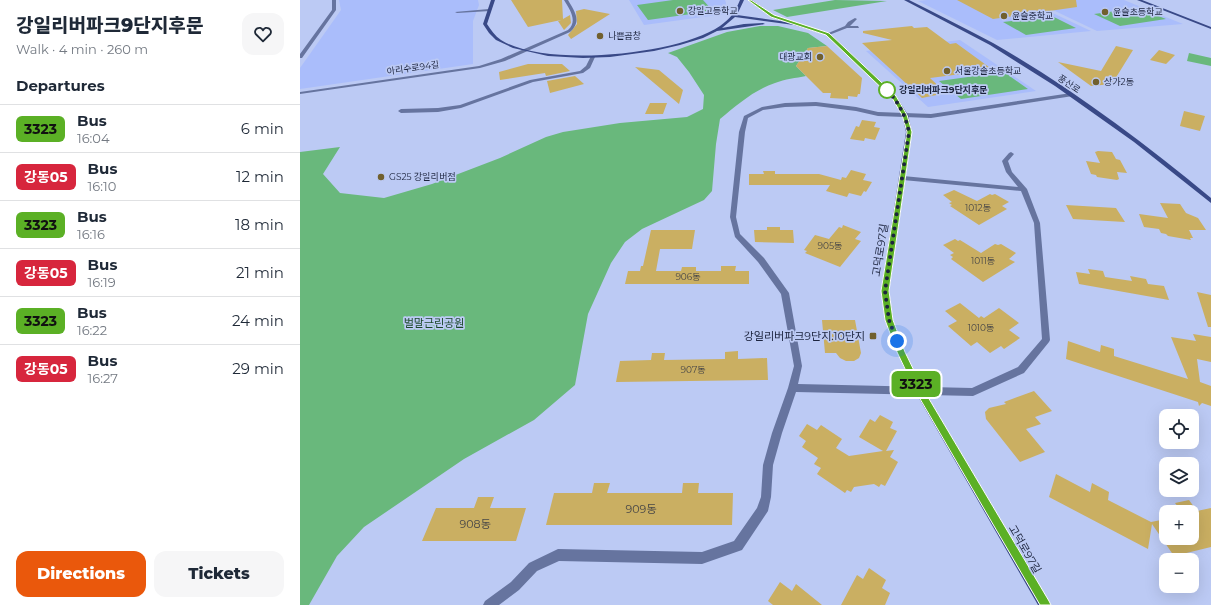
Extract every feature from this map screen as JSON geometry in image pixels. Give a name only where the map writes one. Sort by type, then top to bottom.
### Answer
[{"type":"street","points":[[300,57],[334,10],[334,0]]},
{"type":"street","points":[[493,0],[485,24],[491,34],[503,42],[525,50],[559,55],[593,57],[646,51],[677,45],[712,31],[744,25],[794,24]]},
{"type":"street","name":"아리수로94길","points":[[300,93],[480,67],[503,60],[569,31],[574,27],[576,21],[566,0]]},
{"type":"street","points":[[712,31],[735,16],[741,8],[742,0]]},
{"type":"street","points":[[750,0],[772,16],[794,24]]},
{"type":"street","name":"풍산로","points":[[906,0],[1002,50],[1071,95],[1153,154],[1211,201]]},
{"type":"street","points":[[1140,0],[1211,28]]},
{"type":"street","name":"고덕로97길","points":[[735,16],[794,24],[828,34],[894,97],[905,115],[909,132],[885,291],[889,320],[901,352],[919,390],[1045,605]]},
{"type":"street","points":[[847,27],[855,19]]},
{"type":"street","points":[[828,34],[847,27],[858,27]]},
{"type":"street","points":[[401,111],[438,110],[473,102],[532,81],[581,72],[588,67],[593,57]]},
{"type":"street","points":[[489,605],[515,586],[533,567],[558,555],[702,558],[738,546],[762,511],[766,497],[768,465],[777,433],[793,388],[798,366],[785,293],[761,260],[737,235],[733,217],[742,132],[746,118],[762,109],[785,105],[816,104],[856,109],[878,114],[931,116],[1071,95]]},
{"type":"street","points":[[793,388],[973,392],[1021,370],[1046,340],[1037,223],[1024,189],[1009,172],[1005,161],[1011,154]]},
{"type":"street","points":[[903,178],[1024,189]]},
{"type":"lane","points":[[456,12],[489,10]]},
{"type":"shaded area","points":[[339,0],[478,0],[479,5],[473,21],[473,64],[300,89],[300,68],[341,10]]},
{"type":"shaded area","name":"강일고등학교","points":[[629,0],[725,0],[726,3],[725,14],[644,25]]},
{"type":"shaded area","name":"윤슬중학교","points":[[1025,0],[1091,31],[997,40],[918,1]]},
{"type":"shaded area","name":"윤슬초등학교","points":[[1032,0],[1124,0],[1183,24],[1097,31]]},
{"type":"shaded area","name":"서울강솔초등학교","points":[[960,40],[1036,91],[928,107],[866,51]]},
{"type":"green space","points":[[673,0],[703,0],[713,11],[648,20],[637,5]]},
{"type":"green space","points":[[835,0],[887,1],[787,17],[773,10]]},
{"type":"green space","points":[[1138,8],[1166,19],[1120,26],[1094,14]]},
{"type":"green space","points":[[1052,16],[1076,28],[1026,35],[1003,22]]},
{"type":"green space","name":"벌말근린공원","points":[[760,26],[778,26],[808,33],[827,46],[808,48],[796,66],[806,76],[767,86],[746,98],[720,119],[716,144],[712,191],[704,200],[642,229],[625,242],[611,263],[588,314],[575,385],[534,420],[464,459],[364,527],[337,556],[309,605],[300,605],[300,152],[340,147],[323,174],[340,193],[384,198],[432,184],[500,158],[546,137],[563,132],[620,123],[687,117],[703,109],[704,95],[677,57],[668,53],[727,32]]},
{"type":"green space","points":[[1189,53],[1211,58],[1211,66],[1187,61]]},
{"type":"green space","points":[[1004,72],[1028,89],[961,99],[939,81]]},
{"type":"building","points":[[511,0],[562,0],[563,19],[570,15],[571,23],[564,30],[558,21],[561,20],[528,27]]},
{"type":"building","points":[[957,0],[1076,0],[1077,7],[993,19]]},
{"type":"building","points":[[584,9],[610,14],[571,39],[568,35],[577,24],[576,11]]},
{"type":"building","points":[[912,26],[914,28],[927,27],[950,44],[956,43],[993,70],[930,78],[946,93],[922,98],[862,43],[892,40],[863,33],[863,31]]},
{"type":"building","points":[[827,46],[862,78],[860,94],[858,94],[857,97],[848,96],[848,99],[830,98],[831,93],[823,93],[796,66],[808,48]]},
{"type":"building","points":[[1116,46],[1133,50],[1112,84],[1091,86],[1058,62],[1101,71]]},
{"type":"building","points":[[1159,50],[1175,55],[1166,64],[1150,60]]},
{"type":"building","points":[[528,64],[562,64],[570,71],[546,76],[545,73],[500,80],[499,72]]},
{"type":"building","points":[[635,67],[659,70],[683,90],[679,104]]},
{"type":"building","points":[[575,76],[584,84],[550,93],[547,81]]},
{"type":"building","points":[[650,103],[667,103],[663,114],[645,114]]},
{"type":"building","points":[[1184,111],[1205,116],[1200,131],[1180,126]]},
{"type":"building","points":[[862,120],[876,122],[874,127],[880,128],[875,140],[865,138],[864,141],[850,139],[856,126],[859,127]]},
{"type":"building","points":[[1095,152],[1112,152],[1116,159],[1120,160],[1127,173],[1117,172],[1119,179],[1117,180],[1097,177],[1096,175],[1091,174],[1086,161],[1100,163]]},
{"type":"building","points":[[851,170],[866,174],[863,180],[872,182],[866,192],[864,191],[861,196],[849,193],[847,197],[826,191],[830,185],[749,185],[749,174],[764,174],[763,171],[775,171],[775,174],[819,174],[841,180],[842,177],[846,178]]},
{"type":"building","points":[[954,190],[977,201],[990,194],[995,194],[1009,202],[1002,206],[1007,209],[979,225],[950,206],[952,205],[949,203],[952,202],[943,195]]},
{"type":"building","points":[[1160,203],[1180,204],[1186,213],[1198,218],[1206,230],[1189,230],[1193,238],[1190,238],[1191,240],[1168,236],[1161,233],[1159,229],[1144,227],[1139,214],[1168,218]]},
{"type":"building","points":[[1066,205],[1116,208],[1125,222],[1073,219]]},
{"type":"building","points":[[843,225],[861,232],[855,239],[861,241],[840,267],[805,253],[807,251],[804,250],[815,235],[829,239],[839,227],[842,228]]},
{"type":"building","points":[[767,227],[780,227],[780,230],[793,230],[794,243],[755,242],[754,230],[767,230]]},
{"type":"building","points":[[651,230],[695,230],[692,249],[660,249],[656,271],[681,271],[682,267],[696,267],[696,271],[721,271],[721,266],[736,266],[735,271],[749,271],[749,284],[625,284],[628,271],[640,271],[641,266],[643,266]]},
{"type":"building","points":[[955,239],[958,241],[960,240],[981,253],[995,244],[1001,244],[1016,253],[1009,259],[1015,262],[983,282],[951,259],[953,257],[950,255],[954,253],[943,245]]},
{"type":"building","points":[[1088,269],[1103,271],[1105,277],[1132,281],[1130,276],[1146,279],[1148,284],[1164,286],[1169,300],[1079,284],[1076,272],[1090,274]]},
{"type":"building","points":[[1197,292],[1211,295],[1211,327],[1208,327]]},
{"type":"building","points":[[960,303],[979,318],[981,316],[984,318],[999,308],[1019,323],[1009,330],[1020,338],[1004,349],[1001,346],[990,353],[977,342],[971,346],[948,326],[957,321],[945,311]]},
{"type":"building","points":[[822,320],[855,320],[861,353],[859,358],[854,361],[846,361],[840,358],[836,353],[825,353]]},
{"type":"building","points":[[1193,334],[1211,337],[1211,362],[1197,359],[1200,382],[1211,386],[1211,406],[1202,403],[1199,406],[1198,402],[1066,359],[1068,341],[1100,352],[1101,345],[1114,349],[1114,356],[1188,379],[1171,337],[1196,341]]},
{"type":"building","points":[[738,351],[738,359],[767,358],[768,380],[616,382],[620,361],[651,360],[652,353],[665,353],[664,360],[725,359],[725,352]]},
{"type":"building","points":[[1034,391],[1052,411],[1035,417],[1041,424],[1026,429],[1045,452],[1020,462],[986,419],[985,412],[989,408],[1006,404],[1004,402]]},
{"type":"building","points":[[880,415],[893,422],[890,428],[897,431],[886,451],[894,450],[890,457],[898,462],[885,486],[881,484],[879,487],[874,484],[854,487],[851,492],[847,490],[845,493],[817,474],[821,468],[814,464],[818,458],[802,447],[806,441],[799,436],[807,424],[817,430],[821,425],[842,439],[836,448],[849,456],[883,451],[859,437],[870,419],[875,422]]},
{"type":"building","points":[[1056,474],[1090,492],[1092,483],[1109,492],[1108,500],[1151,522],[1159,520],[1159,534],[1152,524],[1148,549],[1049,497]]},
{"type":"building","points":[[594,483],[610,483],[607,493],[682,493],[683,483],[699,483],[698,493],[733,493],[732,525],[546,525],[554,493],[592,493]]},
{"type":"building","points":[[478,497],[494,497],[490,508],[526,508],[516,541],[422,541],[436,508],[474,508]]},
{"type":"building","points":[[1189,500],[1193,505],[1177,505],[1175,503]]},
{"type":"building","points":[[1211,508],[1211,547],[1186,553],[1172,553],[1166,545],[1199,545],[1199,511]]},
{"type":"building","points":[[869,568],[886,580],[882,588],[890,593],[885,605],[841,605],[857,575],[863,579]]},
{"type":"building","points":[[780,582],[792,591],[796,584],[822,605],[773,605],[768,601]]},
{"type":"bus line","name":"3323","points":[[750,0],[772,16],[828,34],[894,97],[905,115],[909,132],[907,153],[885,291],[889,320],[901,352],[919,390],[1045,605]]},
{"type":"place","name":"강일고등학교","points":[[680,11]]},
{"type":"place","name":"윤슬초등학교","points":[[1105,12]]},
{"type":"place","name":"윤슬중학교","points":[[1004,16]]},
{"type":"place","name":"나쁜곱창","points":[[600,36]]},
{"type":"place","name":"대광교회","points":[[820,57]]},
{"type":"place","name":"서울강솔초등학교","points":[[947,71]]},
{"type":"place","name":"상가2동","points":[[1096,82]]},
{"type":"place","name":"강일리버파크9단지후문","points":[[887,90]]},
{"type":"place","name":"GS25 강일리버점","points":[[381,177]]},
{"type":"place","name":"강일리버파크9단지.10단지","points":[[873,336]]},
{"type":"route","points":[[887,90],[885,88],[894,97],[905,115],[909,132],[885,291],[889,320],[897,341]]}]
